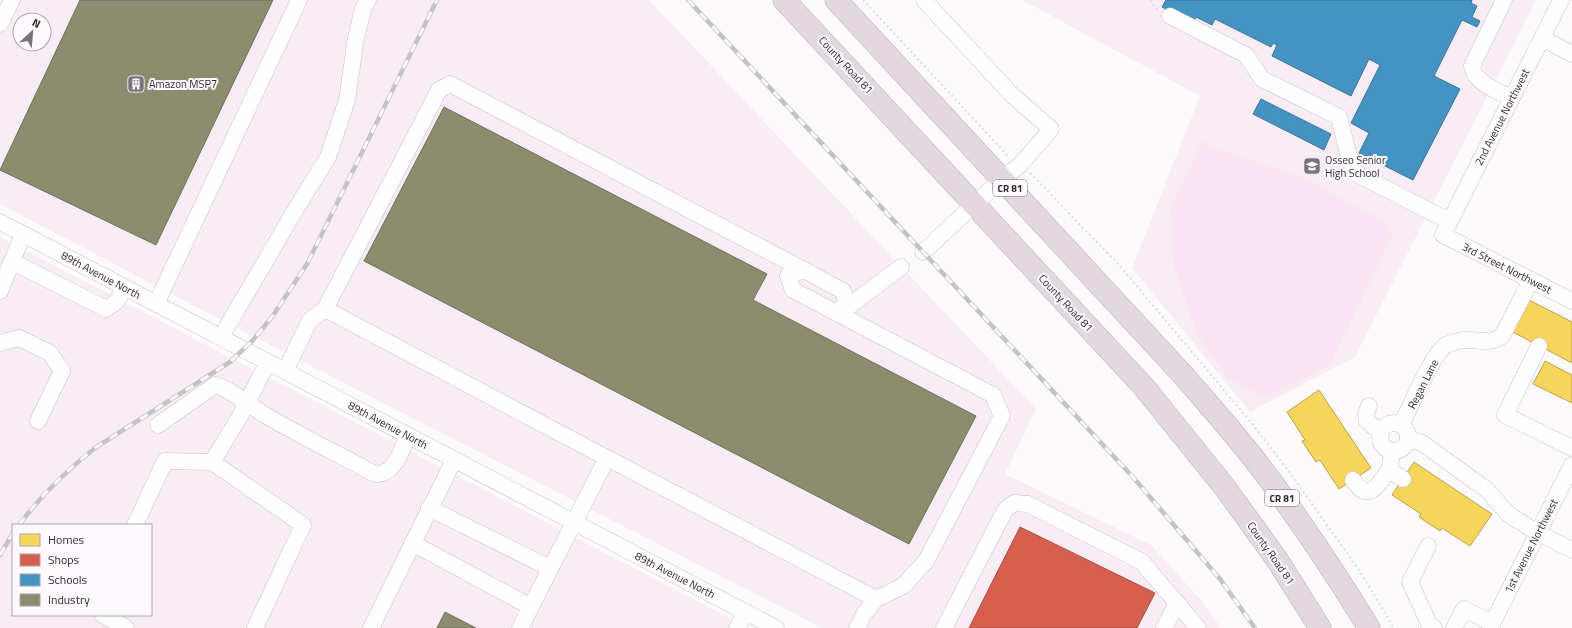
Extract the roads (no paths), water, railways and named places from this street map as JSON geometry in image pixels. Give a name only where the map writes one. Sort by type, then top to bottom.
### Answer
[{"type":"highway","name":"County Road 81","points":[[784,0],[1139,381],[1169,416],[1226,489],[1278,561],[1320,628]]},
{"type":"highway","name":"CR 81","points":[[836,0],[1184,376],[1229,429],[1272,483],[1340,581],[1369,628]]},
{"type":"street","points":[[0,24],[12,0]]},
{"type":"street","points":[[156,304],[300,0]]},
{"type":"street","points":[[221,337],[328,157],[347,100],[356,38],[363,10],[368,0]]},
{"type":"street","points":[[923,252],[1002,179],[1020,165],[1051,129],[1011,94],[924,0]]},
{"type":"street","points":[[1504,0],[1472,66],[1475,76],[1480,81],[1511,98]]},
{"type":"street","name":"2nd Avenue Northwest","points":[[1446,228],[1561,0]]},
{"type":"street","name":"3rd Street Northwest","points":[[1170,16],[1246,54],[1262,79],[1339,117],[1353,172],[1531,280],[1572,301]]},
{"type":"street","points":[[1542,38],[1572,54]]},
{"type":"street","points":[[285,371],[310,320],[324,309],[439,90],[450,84],[843,291],[841,309]]},
{"type":"street","name":"89th Avenue North","points":[[0,222],[776,628]]},
{"type":"street","points":[[0,291],[13,262],[23,234]]},
{"type":"street","points":[[13,262],[106,309],[116,302],[125,288]]},
{"type":"street","points":[[841,309],[901,268]]},
{"type":"street","points":[[804,270],[788,276],[793,290],[841,309],[993,396],[1002,416],[926,561],[903,586],[876,599],[864,614],[857,628]]},
{"type":"street","name":"Regan Lane","points":[[1392,451],[1402,448],[1405,432],[1436,356],[1446,346],[1458,341],[1486,342],[1497,340],[1502,336],[1503,320],[1531,280]]},
{"type":"street","points":[[324,309],[876,599]]},
{"type":"street","points":[[0,343],[19,338],[50,353],[62,370],[38,421]]},
{"type":"street","points":[[1539,346],[1505,415],[1572,448]]},
{"type":"street","points":[[212,462],[247,404],[268,362]]},
{"type":"street","points":[[158,425],[215,385],[222,387],[247,404],[375,474],[382,474],[388,471],[394,464],[408,436]]},
{"type":"street","points":[[1369,406],[1366,414],[1367,421],[1374,427],[1382,430]]},
{"type":"street","points":[[1353,480],[1364,490],[1371,491],[1377,488],[1389,470],[1392,451],[1383,446],[1380,435],[1382,430],[1391,424],[1450,462],[1487,490],[1508,514],[1538,533],[1572,550]]},
{"type":"street","points":[[520,628],[607,458]]},
{"type":"street","points":[[371,628],[454,460]]},
{"type":"street","points":[[135,524],[165,461],[212,462],[303,525],[255,628]]},
{"type":"street","name":"1st Avenue Northwest","points":[[1491,626],[1572,466]]},
{"type":"street","points":[[1389,470],[1403,479]]},
{"type":"street","points":[[944,628],[1005,510],[1014,503],[1028,504],[1142,562],[1198,628]]},
{"type":"street","points":[[430,508],[550,568]]},
{"type":"street","points":[[412,543],[531,606]]},
{"type":"street","points":[[1428,546],[1410,582],[1429,624],[1434,628]]},
{"type":"street","points":[[1164,628],[1177,603]]},
{"type":"street","points":[[1454,628],[1464,609],[1491,626]]},
{"type":"street","points":[[737,628],[746,612]]},
{"type":"street","points":[[105,616],[126,628]]},
{"type":"railway","points":[[20,524],[45,494],[84,457],[95,448],[230,362],[253,340],[272,317],[307,264],[437,0]]},
{"type":"railway","points":[[688,0],[1132,476],[1220,579],[1255,628]]},
{"type":"railway","points":[[0,555],[12,535]]},
{"type":"place","name":"Amazon MSP7","points":[[136,84]]},
{"type":"place","name":"Osseo Senior High School","points":[[1312,166]]}]
